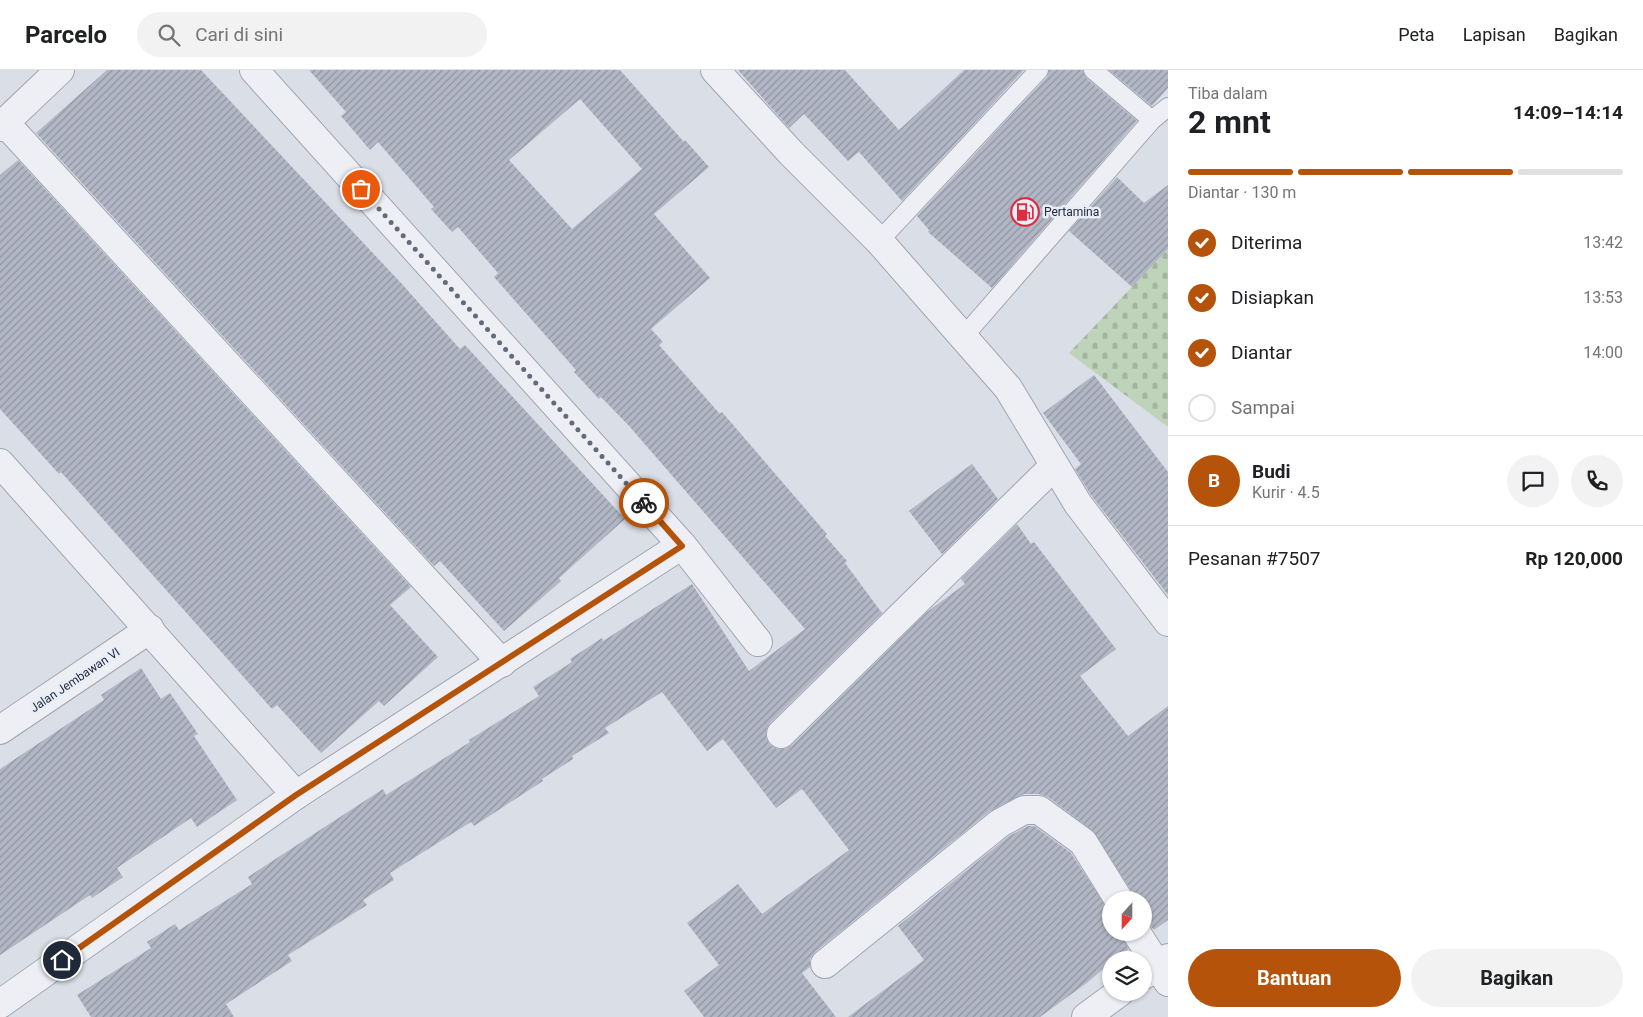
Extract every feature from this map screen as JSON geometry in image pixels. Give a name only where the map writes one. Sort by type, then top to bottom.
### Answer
[{"type":"street","points":[[60,70],[2,125],[502,663]]},
{"type":"street","points":[[254,70],[682,546],[758,642]]},
{"type":"street","points":[[715,70],[792,153],[879,240],[1008,388],[1078,504],[1168,622]]},
{"type":"street","points":[[0,463],[296,795]]},
{"type":"street","points":[[781,734],[1054,466]]},
{"type":"street","points":[[0,1004],[296,795],[682,546]]},
{"type":"street","name":"Jalan Jembawan VI","points":[[0,730],[150,629]]},
{"type":"street","points":[[825,964],[1000,823],[1024,810],[1039,810],[1083,842],[1113,891]]},
{"type":"street","points":[[1141,941],[1159,970]]},
{"type":"street","points":[[1086,1017],[1108,1001]]},
{"type":"lane","points":[[879,240],[1039,70]]},
{"type":"lane","points":[[1093,70],[1152,120]]},
{"type":"lane","points":[[964,336],[1152,120],[1168,107]]},
{"type":"green space","points":[[1168,249],[1168,427],[1069,353]]},
{"type":"building","points":[[107,70],[201,70],[401,283],[460,349],[465,345],[625,519],[559,578],[561,581],[504,631],[440,561],[434,566],[36,133]]},
{"type":"building","points":[[309,70],[620,70],[684,142],[685,140],[709,167],[654,214],[710,278],[651,329],[663,342],[659,345],[720,414],[722,412],[827,534],[825,536],[847,561],[845,563],[882,613],[770,723],[766,730],[766,738],[770,745],[777,749],[785,749],[792,745],[927,612],[965,584],[961,579],[1017,524],[1031,544],[1034,542],[1116,649],[1080,676],[1128,736],[1168,706],[1168,920],[1154,930],[1152,928],[1152,891],[1131,891],[1092,830],[1048,797],[1039,794],[1024,794],[990,811],[815,952],[810,959],[810,967],[802,973],[836,1017],[704,1017],[684,991],[719,965],[687,923],[738,884],[762,914],[849,850],[802,789],[776,808],[723,739],[707,751],[662,692],[605,728],[609,733],[572,756],[573,759],[542,779],[543,781],[474,826],[471,822],[390,873],[394,880],[363,900],[367,905],[288,955],[292,961],[226,1004],[234,1017],[91,1017],[77,995],[151,948],[147,942],[175,924],[179,930],[252,884],[248,877],[383,789],[386,795],[470,742],[469,740],[539,696],[533,687],[572,662],[570,659],[602,638],[603,641],[692,584],[749,671],[805,629],[630,427],[601,397],[599,399],[574,372],[576,370],[494,277],[498,273],[458,227],[452,232],[431,209],[434,207],[378,142],[370,150],[341,116],[346,112]],"holes":[[[580,99],[642,169],[572,229],[509,160]]]},
{"type":"building","points":[[738,70],[845,70],[899,130],[964,70],[1024,70],[902,201],[859,152],[848,161],[804,114],[789,128]]},
{"type":"building","points":[[1049,70],[1083,70],[1086,78],[1137,121],[992,288],[928,232],[929,230],[917,216],[1047,77]]},
{"type":"building","points":[[1109,70],[1168,70],[1168,88],[1152,106]]},
{"type":"building","points":[[18,160],[411,587],[390,605],[438,657],[384,706],[379,701],[321,753],[277,705],[272,709],[61,472],[59,474],[0,409],[0,175]]},
{"type":"building","points":[[1117,177],[1144,203],[1168,185],[1168,249],[1132,287],[1069,231]]},
{"type":"building","points":[[1094,375],[1168,472],[1168,595],[1091,495],[1075,469],[1081,464],[1043,413]]},
{"type":"building","points":[[972,464],[998,499],[942,554],[909,511]]},
{"type":"building","points":[[141,668],[161,699],[170,693],[198,734],[194,736],[237,800],[197,827],[191,818],[117,868],[123,877],[92,898],[90,895],[0,955],[0,769],[104,700],[101,695]]},
{"type":"building","points":[[1028,826],[1034,826],[1071,853],[1102,900],[1102,941],[1125,941],[1129,949],[1126,951],[1102,951],[1102,970],[1040,1017],[848,1017],[924,960],[898,926],[1009,836]]},
{"type":"way so far","points":[[361,189],[644,503]]},
{"type":"place","name":"Pertamina","points":[[1025,212]]},
{"type":"route","points":[[62,960],[296,795],[682,546],[644,503]]}]
